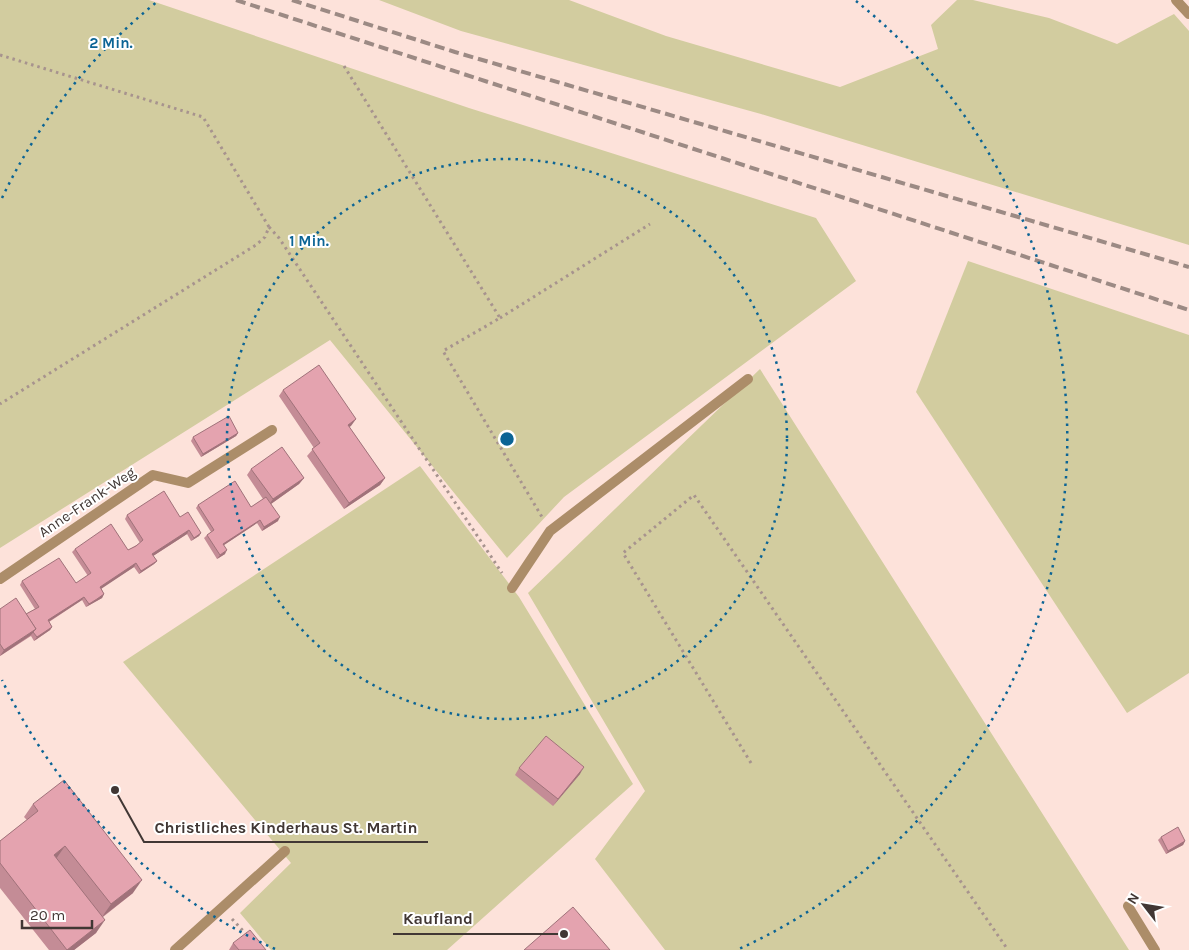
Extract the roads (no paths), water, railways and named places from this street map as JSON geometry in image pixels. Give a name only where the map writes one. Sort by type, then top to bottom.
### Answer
[{"type":"street","points":[[1176,0],[1189,14]]},
{"type":"street","points":[[512,588],[550,531],[748,378]]},
{"type":"street","name":"Anne-Frank-Weg","points":[[0,579],[153,474],[188,482],[272,430]]},
{"type":"street","points":[[175,950],[285,851]]},
{"type":"street","points":[[1128,906],[1155,950]]},
{"type":"railway","points":[[236,0],[1189,310]]},
{"type":"railway","points":[[292,0],[455,52],[1189,267]]},
{"type":"place","name":"Christliches Kinderhaus St. Martin","points":[[115,790]]},
{"type":"place","name":"Kaufland","points":[[564,934]]}]
